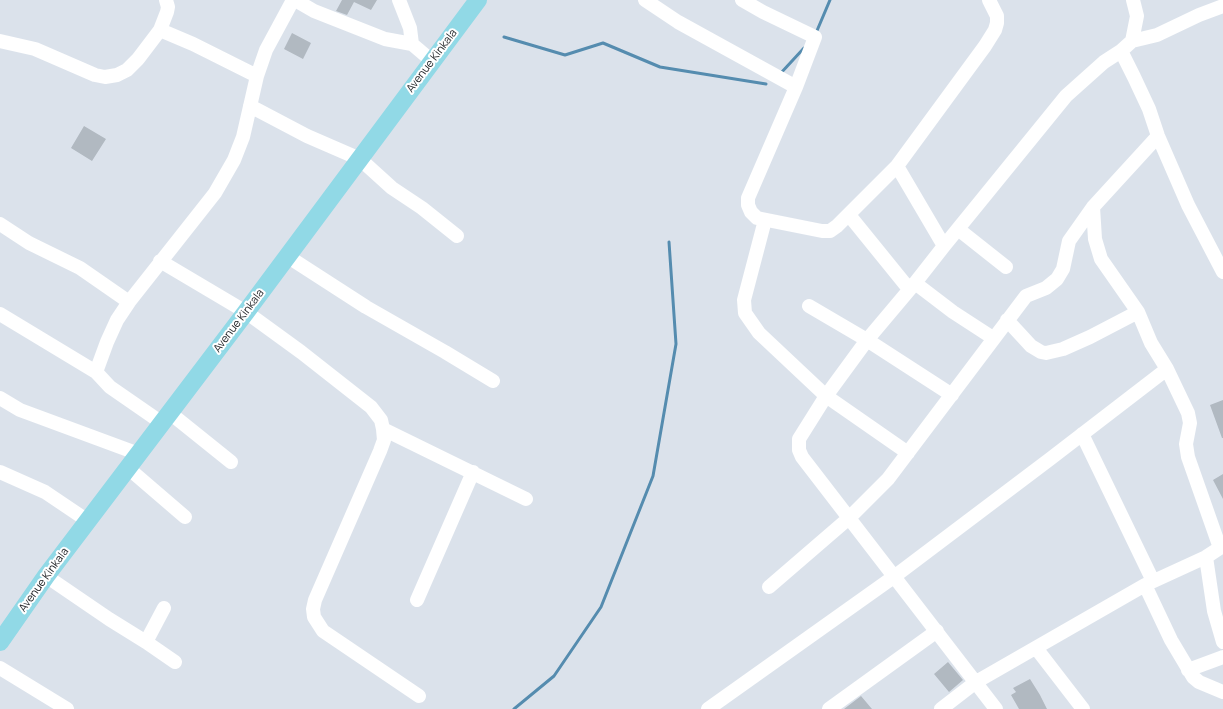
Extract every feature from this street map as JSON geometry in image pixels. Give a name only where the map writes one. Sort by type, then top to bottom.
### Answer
[{"type":"main road","name":"Avenue Kinkala","points":[[0,642],[46,576],[246,312],[478,0]]},
{"type":"street","points":[[0,41],[35,49],[95,75],[105,77],[117,75],[128,70],[160,30],[168,7],[166,0]]},
{"type":"street","points":[[96,372],[117,320],[160,261],[215,193],[234,160],[243,137],[257,76],[266,50],[294,0],[314,11],[385,39],[412,44],[432,61]]},
{"type":"street","points":[[399,0],[410,28],[412,44]]},
{"type":"street","points":[[645,0],[678,22],[796,87]]},
{"type":"street","points":[[742,0],[763,12],[815,36],[796,87],[748,198],[748,205],[751,212],[757,218],[822,231],[830,231],[838,226],[897,166],[985,46],[995,30],[997,23],[997,16],[989,0]]},
{"type":"street","points":[[996,709],[802,457],[799,450],[798,439],[826,396],[866,340],[912,286],[1066,96],[1104,62],[1121,51],[1132,40],[1137,16],[1133,0]]},
{"type":"street","points":[[1132,40],[1157,35],[1199,15],[1223,6]]},
{"type":"street","points":[[1137,16],[1157,35]]},
{"type":"street","points":[[160,30],[193,44],[257,76]]},
{"type":"street","points":[[1121,51],[1149,109],[1158,136],[1188,205],[1223,272]]},
{"type":"street","points":[[250,106],[307,136],[360,159],[392,188],[422,208],[457,236]]},
{"type":"street","points":[[769,588],[849,518],[888,479],[1026,296],[1046,288],[1057,279],[1063,269],[1069,241],[1093,207],[1158,136]]},
{"type":"street","points":[[897,166],[944,246]]},
{"type":"street","points":[[941,709],[976,682],[1149,583],[1206,558],[1221,547],[1188,457],[1186,444],[1190,423],[1188,413],[1167,369],[1151,342],[1138,312],[1101,259],[1095,239],[1093,207]]},
{"type":"street","points":[[849,215],[912,286],[993,338]]},
{"type":"street","points":[[765,220],[744,300],[745,313],[759,333],[826,396],[908,454]]},
{"type":"street","points":[[0,224],[29,243],[80,268],[129,302]]},
{"type":"street","points":[[958,229],[1006,267]]},
{"type":"street","points":[[287,256],[366,307],[494,381]]},
{"type":"street","points":[[160,261],[246,312],[371,407],[380,420],[384,440],[315,600],[313,609],[314,617],[323,631],[419,696]]},
{"type":"street","points":[[809,306],[866,340],[952,395]]},
{"type":"street","points":[[1007,320],[1031,346],[1041,352],[1046,353],[1063,349],[1090,337],[1138,312]]},
{"type":"street","points":[[0,314],[96,372],[110,387],[166,418],[231,462]]},
{"type":"street","points":[[708,709],[895,576],[1167,369]]},
{"type":"street","points":[[0,398],[20,410],[139,454]]},
{"type":"street","points":[[383,429],[526,499]]},
{"type":"street","points":[[1082,434],[1149,583],[1171,640],[1193,678],[1223,692]]},
{"type":"street","points":[[128,468],[185,517]]},
{"type":"street","points":[[0,472],[46,492],[88,521]]},
{"type":"street","points":[[417,600],[473,472]]},
{"type":"street","points":[[1206,558],[1214,611],[1223,642]]},
{"type":"street","points":[[46,576],[175,662]]},
{"type":"street","points":[[146,642],[164,608]]},
{"type":"street","points":[[829,709],[937,631]]},
{"type":"street","points":[[1036,648],[1083,709]]},
{"type":"street","points":[[1188,670],[1223,657]]},
{"type":"street","points":[[0,668],[67,709]]},
{"type":"building","points":[[342,0],[377,0],[371,10],[354,2],[347,15],[336,11]]},
{"type":"building","points":[[292,33],[311,43],[303,59],[284,49]]},
{"type":"building","points":[[84,126],[106,139],[92,161],[71,148]]},
{"type":"building","points":[[1223,400],[1223,438],[1222,438],[1210,405]]},
{"type":"building","points":[[1223,474],[1223,499],[1213,480]]},
{"type":"building","points":[[948,662],[963,680],[949,692],[934,674]]},
{"type":"building","points":[[1030,679],[1047,709],[1019,709],[1011,695],[1016,692],[1013,688]]},
{"type":"building","points":[[861,696],[872,709],[844,709]]},
{"type":"waterway","points":[[816,33],[830,0]]},
{"type":"waterway","points":[[504,37],[565,55],[603,43],[660,67],[766,84]]},
{"type":"waterway","points":[[780,74],[804,48]]},
{"type":"waterway","points":[[514,709],[554,676],[601,607],[653,476],[676,344],[669,242]]}]
